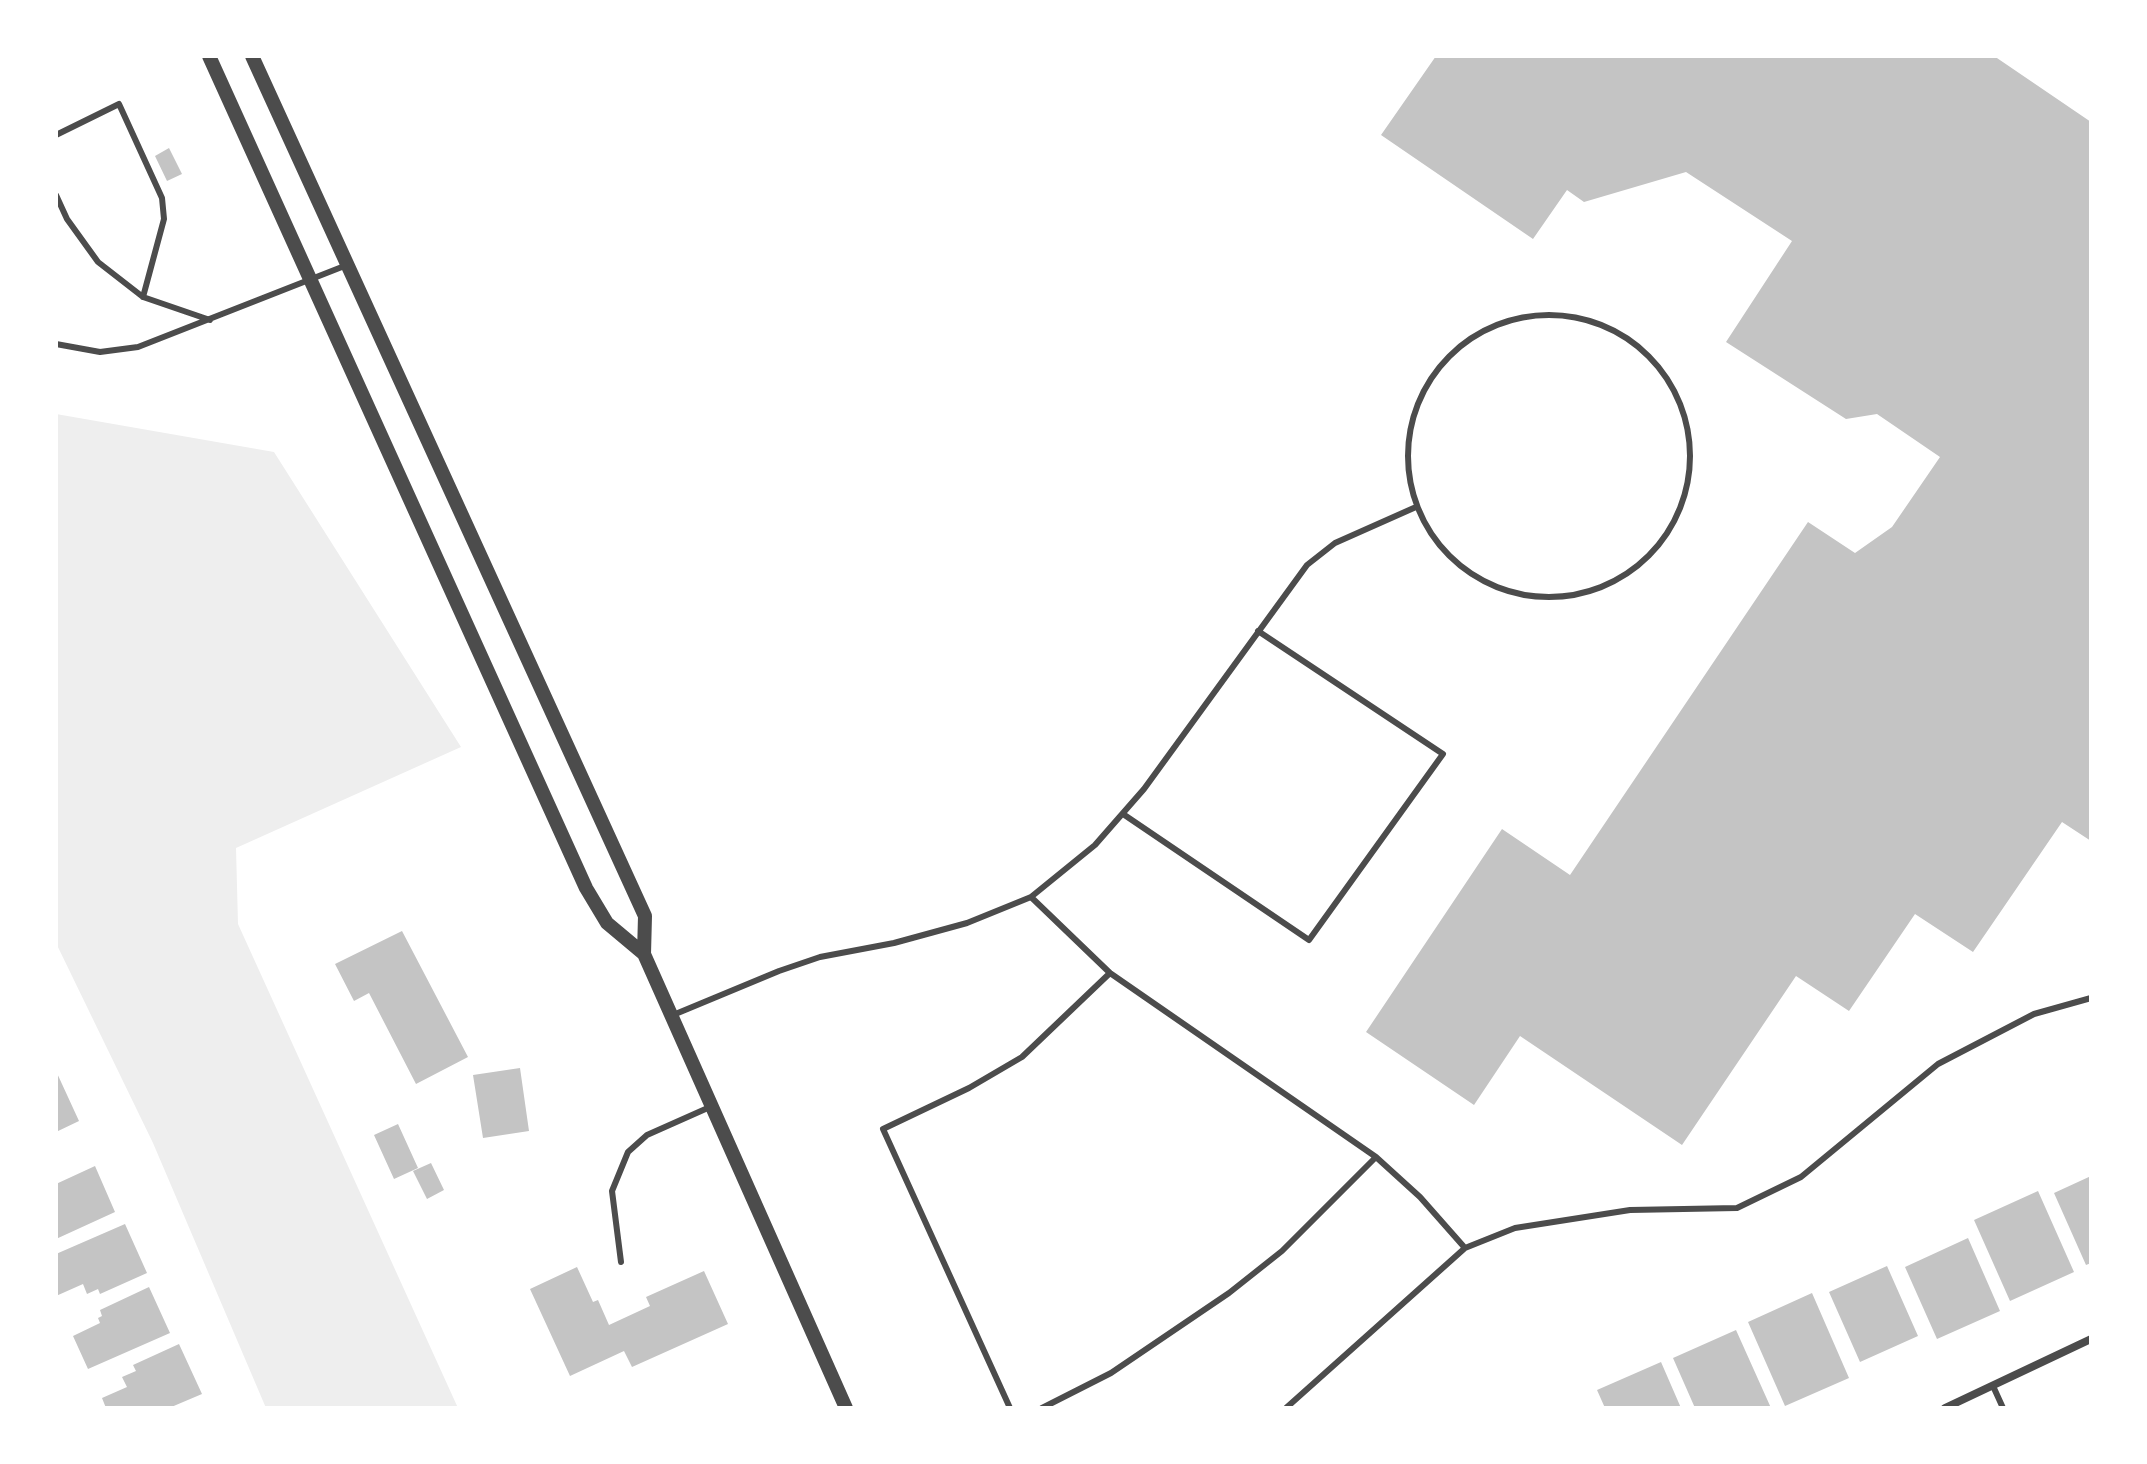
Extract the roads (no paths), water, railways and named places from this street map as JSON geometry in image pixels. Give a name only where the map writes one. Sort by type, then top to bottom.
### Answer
[{"type":"street","points":[[209,56],[586,888],[607,923],[644,954],[846,1408]]},
{"type":"street","points":[[252,56],[645,916],[644,954]]},
{"type":"street","points":[[1945,1408],[2091,1339]]},
{"type":"lane","points":[[56,135],[119,104],[162,198],[164,219],[143,297]]},
{"type":"lane","points":[[56,195],[67,219],[98,262],[143,297],[210,320]]},
{"type":"lane","points":[[56,344],[100,352],[138,347],[347,265]]},
{"type":"lane","points":[[1542,313],[1591,319],[1638,344],[1671,381],[1691,447],[1686,497],[1654,552],[1614,582],[1586,593],[1537,597],[1489,585],[1441,549],[1416,507],[1407,447],[1418,399],[1446,358],[1485,328],[1542,313]]},
{"type":"lane","points":[[673,1015],[820,957],[894,943],[967,923],[1031,897],[1095,845],[1144,789],[1307,565],[1335,543],[1416,507]]},
{"type":"lane","points":[[1123,814],[1309,940],[1443,754],[1258,631]]},
{"type":"lane","points":[[1031,897],[1110,973],[1376,1157],[1420,1197],[1465,1248]]},
{"type":"lane","points":[[1010,1408],[883,1129],[969,1088],[1022,1057],[1110,973]]},
{"type":"lane","points":[[1286,1408],[1465,1248],[1515,1228],[1630,1210],[1737,1208],[1801,1177],[1938,1064],[2034,1014],[2091,998]]},
{"type":"lane","points":[[621,1262],[612,1191],[628,1152],[647,1135],[713,1106]]},
{"type":"lane","points":[[1042,1408],[1111,1373],[1229,1293],[1282,1251],[1376,1157]]},
{"type":"lane","points":[[1993,1386],[2003,1408]]}]
